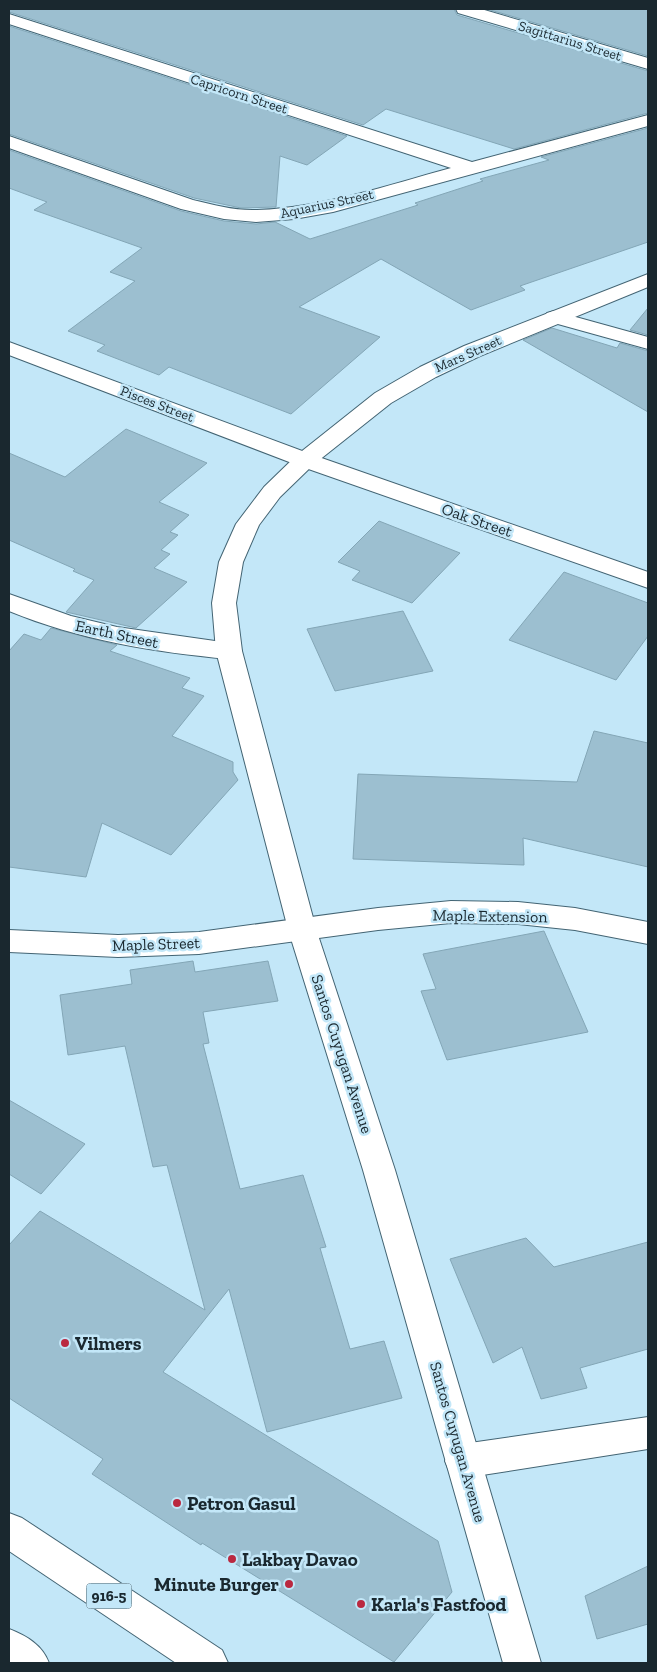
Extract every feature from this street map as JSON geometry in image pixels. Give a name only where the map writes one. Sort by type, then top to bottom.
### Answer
[{"type":"street","name":"Sagittarius Street","points":[[464,9],[648,64]]},
{"type":"street","name":"Capricorn Street","points":[[9,19],[470,168]]},
{"type":"street","name":"Aquarius Street","points":[[9,142],[188,205],[224,213],[256,216],[294,213],[333,206],[648,120]]},
{"type":"street","name":"Mars Street","points":[[305,460],[390,393],[428,372],[472,351],[648,280]]},
{"type":"street","points":[[554,317],[648,343]]},
{"type":"street","name":"Pisces Street","points":[[9,348],[305,460]]},
{"type":"street","name":"Oak Street","points":[[305,460],[648,580]]},
{"type":"street","name":"Santos Cuyugan Avenue","points":[[305,460],[272,492],[248,524],[231,562],[224,603],[229,651],[302,930],[379,1170],[522,1663]]},
{"type":"street","name":"Earth Street","points":[[9,602],[75,626],[131,639],[229,651]]},
{"type":"street","name":"Maple Extension","points":[[302,930],[378,919],[451,912],[527,914],[648,932]]},
{"type":"street","name":"Maple Street","points":[[9,941],[118,946],[199,943],[302,930]]},
{"type":"street","points":[[464,1461],[648,1433]]},
{"type":"street","name":"916-5","points":[[9,1530],[209,1663]]},
{"type":"street","points":[[9,1648],[30,1663]]},
{"type":"building","points":[[9,9],[454,9],[457,15],[648,71],[648,113],[514,149],[386,109],[363,125],[9,12]]},
{"type":"building","points":[[487,9],[648,9],[648,56]]},
{"type":"building","points":[[9,26],[347,136],[307,165],[280,156],[276,207],[241,208],[194,198],[9,134]]},
{"type":"building","points":[[648,128],[648,242],[520,286],[525,290],[471,310],[381,259],[299,307],[380,337],[291,414],[169,367],[159,375],[97,351],[105,345],[68,331],[135,281],[110,272],[142,248],[34,210],[47,202],[9,188],[9,150],[181,211],[224,221],[256,224],[275,222],[310,239],[418,205],[415,203],[483,181],[480,179],[549,160],[541,157]]},
{"type":"building","points":[[648,308],[648,335],[630,330]]},
{"type":"building","points":[[552,328],[617,348],[620,343],[648,351],[648,412],[523,340]]},
{"type":"building","points":[[126,429],[207,463],[159,502],[189,515],[170,532],[178,535],[161,550],[170,554],[154,568],[187,582],[136,628],[66,612],[94,580],[73,571],[75,569],[9,540],[9,453],[65,477]]},
{"type":"building","points":[[379,521],[460,553],[412,603],[352,580],[360,571],[338,562]]},
{"type":"building","points":[[564,572],[648,603],[648,636],[616,680],[509,640]]},
{"type":"building","points":[[403,611],[433,671],[335,691],[307,629]]},
{"type":"building","points":[[51,628],[117,645],[110,651],[190,678],[182,688],[204,696],[172,736],[233,762],[233,772],[238,780],[171,855],[102,823],[86,877],[9,867],[9,651],[24,634],[41,640]]},
{"type":"building","points":[[594,731],[648,743],[648,867],[523,838],[524,865],[353,859],[358,774],[577,782]]},
{"type":"building","points":[[544,931],[588,1032],[447,1060],[421,991],[436,989],[423,954]]},
{"type":"building","points":[[193,961],[195,972],[268,961],[278,1001],[203,1012],[209,1043],[203,1044],[240,1189],[303,1175],[326,1247],[320,1248],[350,1349],[384,1341],[402,1398],[267,1432],[229,1289],[163,1372],[438,1541],[452,1592],[394,1662],[202,1543],[201,1545],[92,1474],[103,1459],[9,1398],[9,1245],[40,1211],[205,1310],[167,1165],[153,1167],[125,1046],[68,1055],[60,995],[132,984],[130,970]]},
{"type":"building","points":[[9,1100],[85,1144],[41,1194],[9,1174]]},
{"type":"building","points":[[526,1238],[554,1267],[648,1242],[648,1349],[580,1368],[587,1388],[541,1399],[522,1347],[493,1363],[450,1259]]},
{"type":"building","points":[[648,1566],[648,1624],[597,1639],[585,1596]]},
{"type":"place","name":"Vilmers","points":[[65,1343]]},
{"type":"place","name":"Petron Gasul","points":[[177,1503]]},
{"type":"place","name":"Lakbay Davao","points":[[232,1559]]},
{"type":"place","name":"Minute Burger","points":[[289,1584]]},
{"type":"place","name":"Karla's Fastfood","points":[[361,1604]]}]
